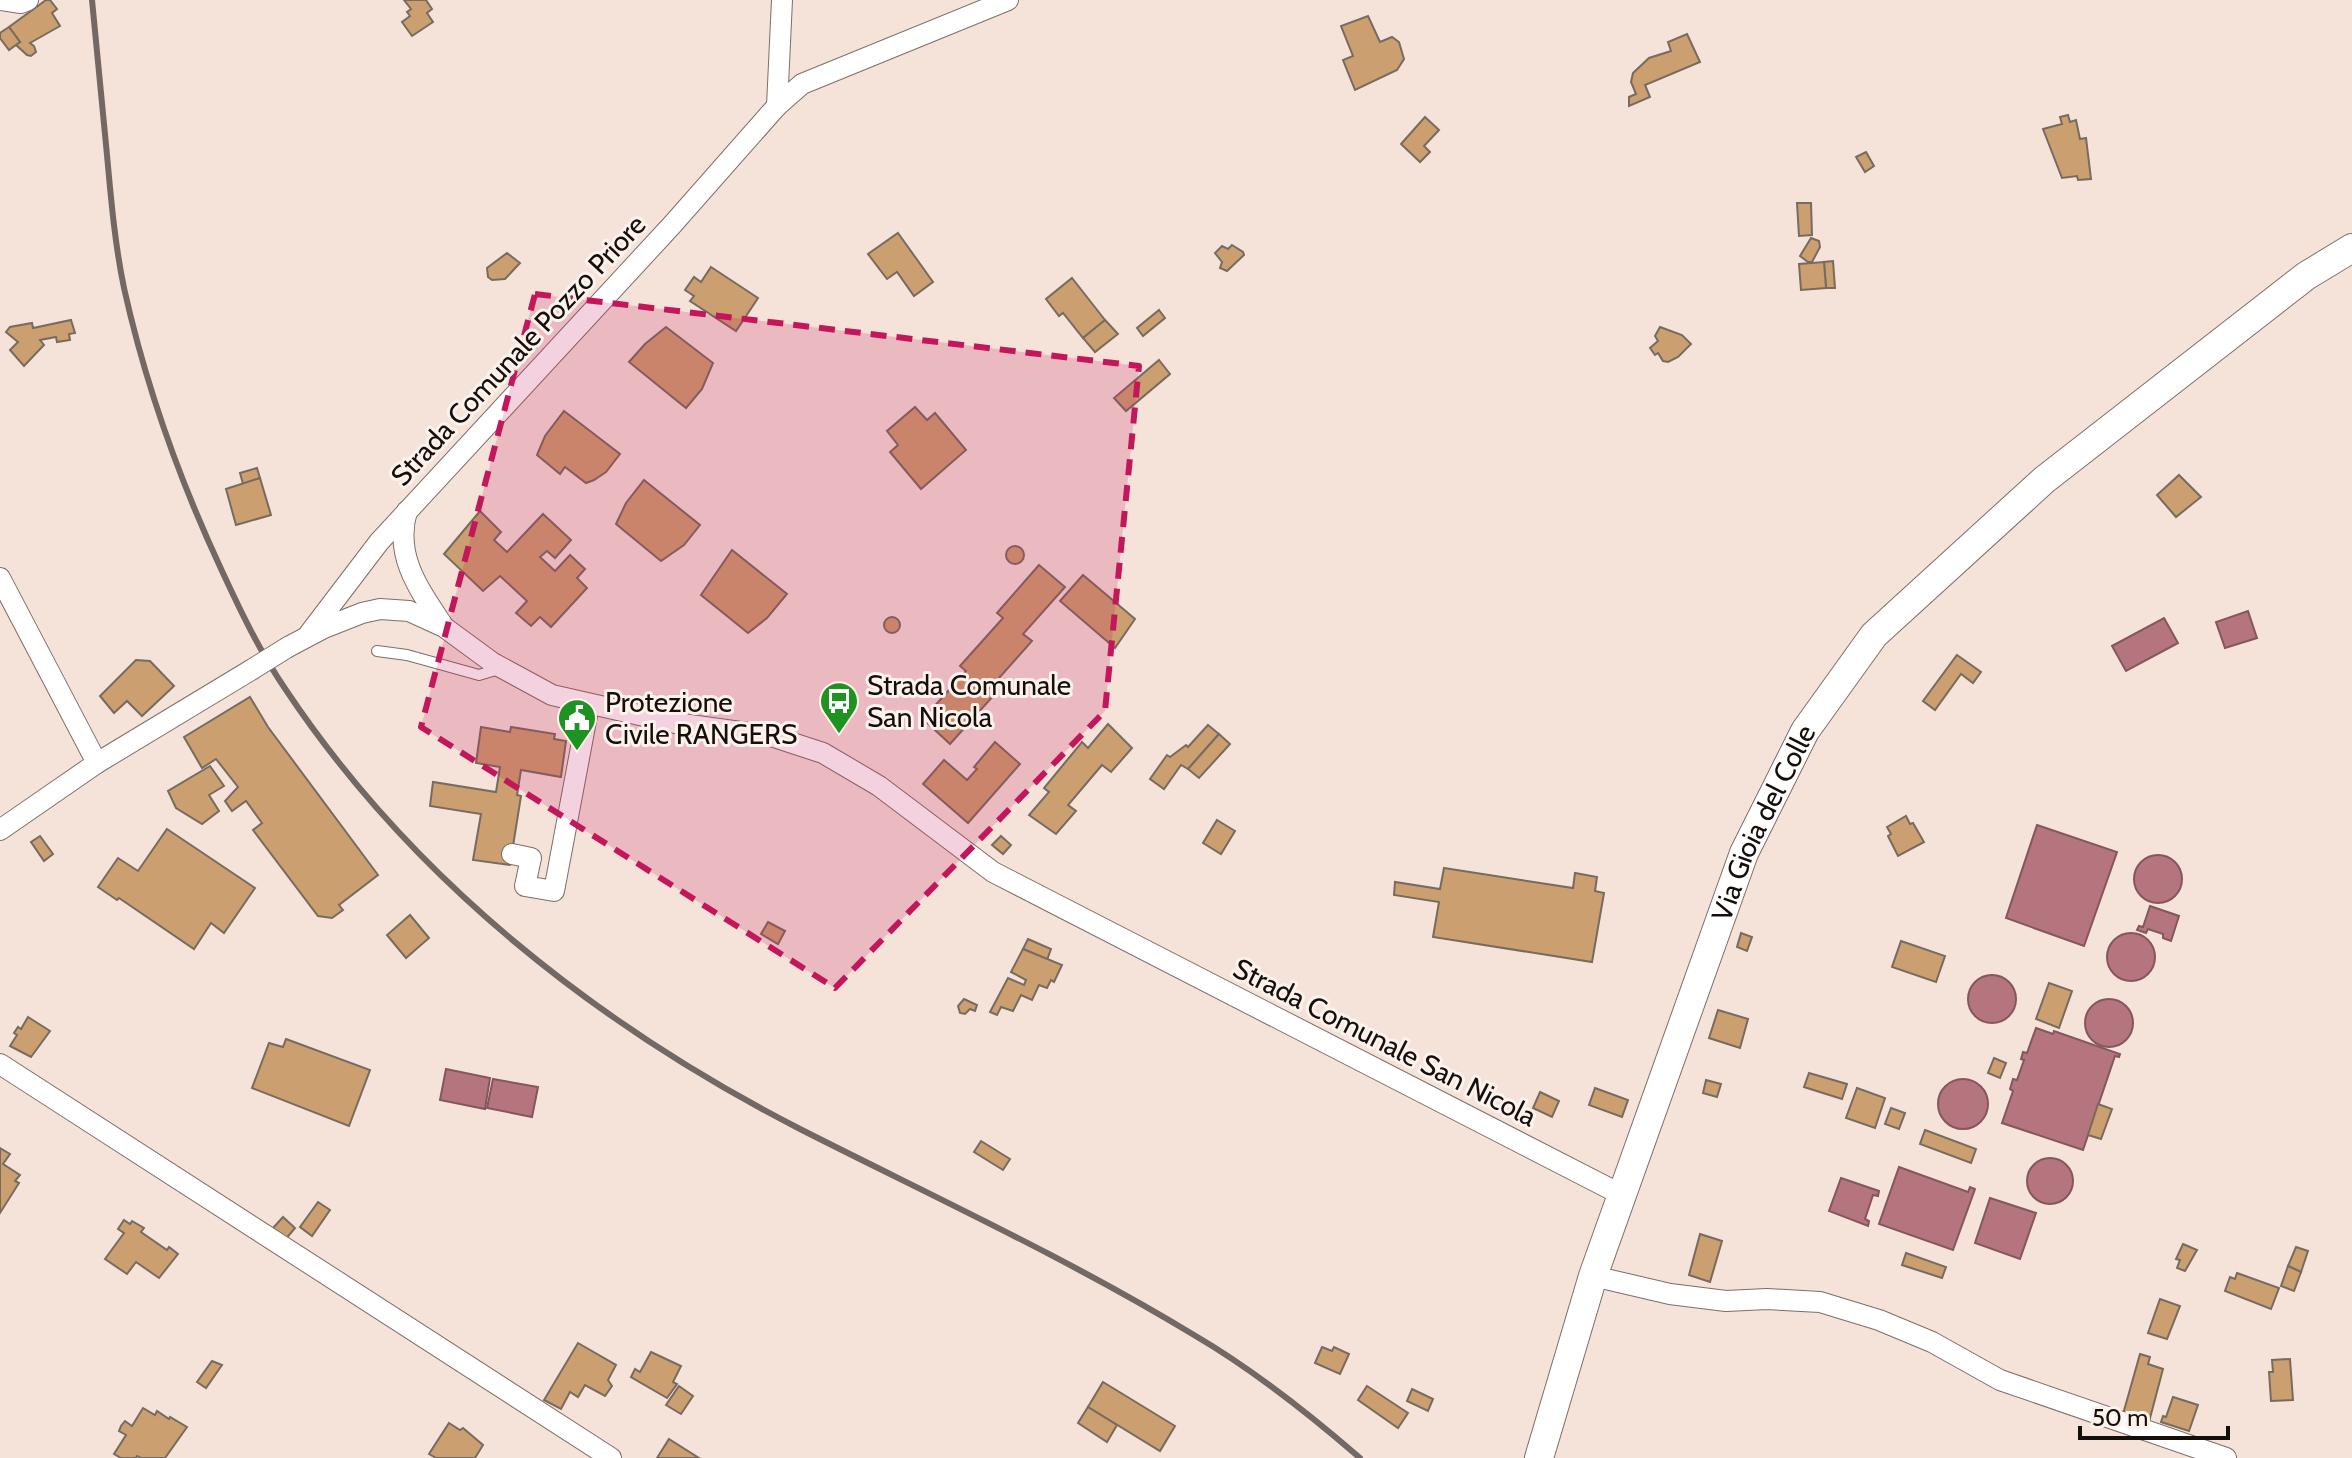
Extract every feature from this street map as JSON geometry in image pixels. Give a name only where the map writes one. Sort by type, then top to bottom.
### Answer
[{"type":"main road","name":"Via Gioia del Colle","points":[[1539,1458],[1593,1276],[1744,853],[1805,731],[1874,635],[2044,480],[2306,276],[2352,248]]},
{"type":"street","points":[[0,0],[21,3],[28,0]]},
{"type":"street","points":[[777,106],[782,0]]},
{"type":"street","name":"Strada Comunale Pozzo Priore","points":[[297,642],[407,511],[672,225],[777,106],[802,84],[1008,0]]},
{"type":"street","points":[[407,511],[402,542],[405,559],[420,590],[444,627]]},
{"type":"street","points":[[0,578],[97,763]]},
{"type":"street","points":[[348,580],[362,613]]},
{"type":"street","points":[[0,830],[97,763],[297,642],[362,613],[380,609],[409,611],[444,627]]},
{"type":"street","name":"Strada Comunale San Nicola","points":[[444,627],[501,668],[552,695],[675,723],[771,736],[823,753],[879,786],[993,872],[1622,1195]]},
{"type":"street","points":[[512,854],[531,858],[525,886],[554,891],[589,705]]},
{"type":"street","points":[[0,1064],[611,1458]]},
{"type":"street","points":[[1593,1276],[1670,1294],[1726,1301],[1767,1299],[1820,1302],[1879,1320],[1932,1342],[2000,1380],[2226,1458]]},
{"type":"lane","points":[[377,651],[407,655],[479,675],[501,668]]},
{"type":"highlighted area","points":[[535,294],[1139,366],[1105,711],[835,988],[421,727]]},
{"type":"shaded area","points":[[2248,611],[2257,638],[2225,648],[2216,622]]},
{"type":"shaded area","points":[[2164,618],[2178,643],[2126,671],[2112,646]]},
{"type":"shaded area","points":[[2037,825],[2117,852],[2084,946],[2006,918]]},
{"type":"shaded area","points":[[2158,855],[2175,862],[2182,879],[2175,896],[2158,903],[2141,896],[2134,879],[2141,862]]},
{"type":"shaded area","points":[[2150,906],[2179,916],[2171,941],[2163,938],[2163,934],[2148,929],[2146,933],[2137,930],[2139,926],[2143,927]]},
{"type":"shaded area","points":[[2131,933],[2148,940],[2155,957],[2148,974],[2131,981],[2114,974],[2107,957],[2114,940]]},
{"type":"shaded area","points":[[1992,975],[2009,982],[2016,999],[2009,1016],[1992,1023],[1975,1016],[1968,999],[1975,982]]},
{"type":"shaded area","points":[[2109,999],[2126,1006],[2133,1023],[2126,1040],[2109,1047],[2092,1040],[2085,1023],[2092,1006]]},
{"type":"shaded area","points":[[2036,1028],[2053,1034],[2054,1031],[2120,1054],[2119,1057],[2115,1056],[2083,1150],[2002,1123],[2013,1091],[2010,1089],[2013,1079],[2017,1080],[2024,1060],[2021,1059],[2023,1052],[2027,1053]]},
{"type":"shaded area","points":[[446,1069],[490,1078],[485,1109],[440,1100]]},
{"type":"shaded area","points":[[493,1079],[538,1087],[532,1117],[487,1108]]},
{"type":"shaded area","points":[[1963,1079],[1980,1087],[1988,1104],[1980,1121],[1963,1129],[1946,1121],[1938,1104],[1946,1087]]},
{"type":"shaded area","points":[[2050,1158],[2066,1165],[2073,1181],[2066,1197],[2050,1204],[2034,1197],[2027,1181],[2034,1165]]},
{"type":"shaded area","points":[[1899,1167],[1968,1192],[1970,1187],[1975,1189],[1953,1250],[1879,1224]]},
{"type":"shaded area","points":[[1841,1178],[1879,1191],[1878,1196],[1873,1195],[1865,1219],[1869,1221],[1868,1226],[1829,1211]]},
{"type":"shaded area","points":[[1990,1198],[2036,1213],[2020,1259],[1975,1243]]},
{"type":"building","points":[[50,0],[57,9],[52,13],[60,26],[30,43],[36,52],[27,55],[15,44],[20,42],[9,27]]},
{"type":"building","points":[[404,0],[426,0],[432,9],[427,13],[433,22],[412,36],[402,22],[410,16],[407,12],[411,9]]},
{"type":"building","points":[[1368,16],[1380,42],[1392,37],[1399,42],[1404,59],[1397,70],[1355,90],[1343,60],[1353,56],[1341,26]]},
{"type":"building","points":[[9,27],[20,42],[9,50],[0,33]]},
{"type":"building","points":[[1687,34],[1700,62],[1645,85],[1650,97],[1629,106],[1629,97],[1636,94],[1631,82],[1633,73],[1649,58],[1671,51],[1668,42]]},
{"type":"building","points":[[2068,115],[2070,122],[2076,120],[2080,139],[2086,138],[2091,179],[2078,180],[2077,176],[2062,178],[2043,129],[2062,124],[2060,117]]},
{"type":"building","points":[[1425,117],[1439,130],[1424,146],[1430,152],[1420,162],[1401,144]]},
{"type":"building","points":[[1866,152],[1874,166],[1865,172],[1856,157]]},
{"type":"building","points":[[1797,203],[1811,203],[1812,235],[1799,236]]},
{"type":"building","points":[[898,233],[933,282],[914,296],[897,272],[887,279],[868,254]]},
{"type":"building","points":[[1811,238],[1819,241],[1820,247],[1812,262],[1808,262],[1800,256]]},
{"type":"building","points":[[1232,245],[1244,255],[1227,271],[1220,268],[1222,262],[1215,253],[1222,246],[1228,249]]},
{"type":"building","points":[[507,253],[520,263],[505,279],[492,280],[488,277],[487,268]]},
{"type":"building","points":[[1833,261],[1835,288],[1826,288],[1824,262]]},
{"type":"building","points":[[1824,262],[1826,288],[1801,290],[1799,264]]},
{"type":"building","points":[[711,267],[758,298],[736,331],[690,301],[694,296],[685,290],[694,277],[701,282]]},
{"type":"building","points":[[1072,278],[1105,320],[1083,338],[1063,313],[1059,316],[1046,299]]},
{"type":"building","points":[[1159,310],[1165,318],[1143,336],[1137,328]]},
{"type":"building","points":[[71,320],[75,333],[69,334],[70,340],[57,342],[56,337],[40,340],[44,345],[24,366],[10,350],[18,342],[6,332],[10,327],[32,323],[33,328]]},
{"type":"building","points":[[1105,320],[1118,334],[1095,352],[1083,338]]},
{"type":"building","points":[[666,327],[713,363],[702,389],[686,408],[629,362]]},
{"type":"building","points":[[1660,327],[1682,335],[1691,344],[1668,362],[1663,361],[1658,353],[1655,355],[1650,348],[1658,341],[1655,336]]},
{"type":"building","points":[[1159,360],[1170,374],[1126,411],[1114,398]]},
{"type":"building","points":[[915,407],[927,420],[935,413],[966,450],[921,489],[890,452],[898,445],[887,431]]},
{"type":"building","points":[[564,411],[620,454],[606,472],[586,483],[565,467],[560,474],[537,455],[545,436]]},
{"type":"building","points":[[257,468],[260,478],[243,484],[240,473]]},
{"type":"building","points":[[2179,475],[2201,497],[2176,517],[2157,495]]},
{"type":"building","points":[[260,478],[271,515],[236,525],[226,489]]},
{"type":"building","points":[[644,480],[700,525],[684,545],[661,561],[616,524],[626,503]]},
{"type":"building","points":[[480,511],[501,532],[494,540],[507,552],[543,514],[571,540],[555,558],[547,551],[540,557],[555,571],[570,555],[585,569],[577,578],[587,588],[551,627],[540,617],[531,626],[516,613],[527,601],[500,576],[483,591],[444,554]]},
{"type":"building","points":[[1015,546],[1024,555],[1015,564],[1006,555]]},
{"type":"building","points":[[732,550],[787,594],[767,618],[748,633],[701,595]]},
{"type":"building","points":[[1039,565],[1065,587],[1023,634],[1032,641],[990,688],[995,694],[950,744],[923,719],[966,671],[960,666],[1003,618],[997,613]]},
{"type":"building","points":[[1083,575],[1135,619],[1115,648],[1060,601]]},
{"type":"building","points":[[892,617],[898,619],[898,631],[892,633],[886,631],[884,625],[886,619]]},
{"type":"building","points":[[1957,655],[1981,672],[1973,683],[1961,674],[1935,710],[1923,701]]},
{"type":"building","points":[[136,660],[150,661],[174,686],[142,716],[127,701],[114,713],[100,696]]},
{"type":"building","points":[[250,697],[268,727],[378,875],[339,905],[343,910],[332,918],[318,916],[253,830],[262,823],[246,801],[232,811],[225,801],[238,787],[216,759],[202,768],[184,737]]},
{"type":"building","points":[[1108,724],[1132,748],[1111,772],[1102,765],[1068,805],[1076,811],[1056,834],[1029,815],[1049,792],[1044,788],[1082,742],[1088,748]]},
{"type":"building","points":[[1208,725],[1219,734],[1188,769],[1181,765],[1164,789],[1150,779],[1167,755],[1170,757],[1186,745],[1188,747]]},
{"type":"building","points":[[481,727],[510,732],[511,727],[555,734],[554,739],[566,741],[561,777],[521,770],[517,795],[521,796],[510,865],[473,860],[481,814],[430,806],[433,782],[496,792],[500,767],[476,763]]},
{"type":"building","points":[[1219,734],[1230,744],[1199,778],[1188,769]]},
{"type":"building","points":[[995,742],[1020,764],[968,823],[923,784],[944,760],[967,780]]},
{"type":"building","points":[[210,766],[224,786],[209,795],[219,811],[202,824],[176,808],[168,791]]},
{"type":"building","points":[[1906,816],[1924,842],[1898,856],[1887,827]]},
{"type":"building","points":[[1217,820],[1235,831],[1221,854],[1203,843]]},
{"type":"building","points":[[167,829],[255,888],[224,933],[211,923],[194,949],[98,887],[118,858],[138,871]]},
{"type":"building","points":[[40,836],[53,854],[44,861],[31,842]]},
{"type":"building","points":[[1001,836],[1011,845],[1003,854],[992,845]]},
{"type":"building","points":[[1444,868],[1573,888],[1575,873],[1597,877],[1595,891],[1604,893],[1592,962],[1433,937],[1439,902],[1394,895],[1395,882],[1440,889]]},
{"type":"building","points":[[410,915],[429,938],[406,958],[387,935]]},
{"type":"building","points":[[768,922],[785,931],[778,944],[761,934]]},
{"type":"building","points":[[1741,933],[1752,937],[1747,951],[1737,947]]},
{"type":"building","points":[[1028,939],[1051,949],[1047,960],[1023,949]]},
{"type":"building","points":[[1901,941],[1945,956],[1936,982],[1892,967]]},
{"type":"building","points":[[1023,949],[1062,965],[1054,982],[1051,980],[1047,988],[1039,985],[1032,1000],[1021,995],[1013,1011],[1001,1007],[997,1015],[990,1012],[1008,978],[1024,985],[1026,980],[1011,972]]},
{"type":"building","points":[[2049,983],[2072,991],[2059,1028],[2036,1019]]},
{"type":"building","points":[[964,999],[977,1005],[975,1011],[970,1009],[965,1014],[960,1013],[958,1006]]},
{"type":"building","points":[[1718,1010],[1748,1019],[1740,1048],[1709,1038]]},
{"type":"building","points":[[28,1017],[50,1031],[31,1057],[10,1046],[17,1035],[14,1033],[18,1027],[21,1029]]},
{"type":"building","points":[[286,1039],[370,1070],[349,1126],[252,1088],[269,1043],[283,1047]]},
{"type":"building","points":[[1994,1058],[2006,1063],[2000,1078],[1988,1073]]},
{"type":"building","points":[[1809,1073],[1847,1084],[1842,1099],[1804,1087]]},
{"type":"building","points":[[1706,1080],[1721,1084],[1717,1097],[1703,1093]]},
{"type":"building","points":[[1595,1088],[1628,1100],[1622,1117],[1589,1105]]},
{"type":"building","points":[[1857,1088],[1885,1098],[1875,1128],[1846,1118]]},
{"type":"building","points":[[1540,1092],[1559,1101],[1552,1117],[1533,1108]]},
{"type":"building","points":[[2098,1104],[2112,1109],[2101,1139],[2088,1135]]},
{"type":"building","points":[[1891,1108],[1905,1113],[1899,1129],[1885,1124]]},
{"type":"building","points":[[1925,1130],[1976,1149],[1971,1163],[1920,1144]]},
{"type":"building","points":[[981,1141],[1010,1159],[1003,1170],[974,1152]]},
{"type":"building","points":[[0,1148],[10,1154],[3,1164],[20,1175],[15,1181],[19,1183],[0,1213]]},
{"type":"building","points":[[318,1202],[330,1210],[312,1236],[300,1227]]},
{"type":"building","points":[[283,1217],[295,1228],[285,1240],[273,1228]]},
{"type":"building","points":[[124,1220],[144,1228],[141,1232],[178,1254],[159,1278],[136,1262],[127,1274],[105,1259],[124,1233],[118,1229]]},
{"type":"building","points":[[1700,1234],[1722,1241],[1710,1282],[1689,1275]]},
{"type":"building","points":[[2183,1244],[2197,1250],[2185,1271],[2177,1268],[2180,1260],[2176,1259]]},
{"type":"building","points":[[2296,1247],[2308,1251],[2301,1272],[2288,1266]]},
{"type":"building","points":[[1906,1253],[1946,1267],[1942,1278],[1902,1265]]},
{"type":"building","points":[[2288,1266],[2301,1272],[2294,1291],[2281,1286]]},
{"type":"building","points":[[2237,1273],[2279,1288],[2271,1309],[2225,1291],[2230,1277],[2235,1279]]},
{"type":"building","points":[[2160,1299],[2180,1306],[2167,1339],[2148,1333]]},
{"type":"building","points":[[578,1343],[616,1365],[608,1380],[612,1386],[605,1396],[585,1385],[578,1397],[570,1392],[561,1409],[544,1400]]},
{"type":"building","points":[[1322,1347],[1332,1351],[1334,1347],[1349,1354],[1340,1374],[1315,1363]]},
{"type":"building","points":[[651,1352],[681,1366],[673,1382],[677,1384],[667,1398],[631,1377],[635,1369],[640,1372]]},
{"type":"building","points":[[2140,1354],[2150,1357],[2148,1364],[2163,1369],[2149,1422],[2123,1414]]},
{"type":"building","points":[[2290,1359],[2293,1400],[2271,1401],[2269,1372],[2273,1372],[2272,1360]]},
{"type":"building","points":[[212,1361],[222,1365],[206,1388],[197,1382]]},
{"type":"building","points":[[1103,1382],[1175,1426],[1160,1451],[1088,1407]]},
{"type":"building","points":[[679,1386],[693,1396],[681,1414],[666,1405]]},
{"type":"building","points":[[1367,1386],[1408,1413],[1398,1428],[1358,1400]]},
{"type":"building","points":[[1412,1389],[1433,1399],[1428,1411],[1407,1401]]},
{"type":"building","points":[[2173,1397],[2198,1405],[2189,1431],[2161,1422]]},
{"type":"building","points":[[1088,1407],[1117,1425],[1107,1442],[1078,1423]]},
{"type":"building","points":[[143,1408],[155,1415],[157,1411],[187,1427],[165,1458],[121,1458],[114,1454],[126,1435],[119,1431],[121,1426],[125,1421],[132,1426]]},
{"type":"building","points":[[449,1423],[460,1430],[463,1428],[483,1445],[475,1458],[436,1458],[429,1454]]},
{"type":"building","points":[[669,1439],[699,1458],[657,1458]]},
{"type":"railway","points":[[92,0],[121,272],[133,325],[165,432],[206,536],[268,661],[336,759],[391,824],[450,885],[514,941],[581,994],[652,1043],[800,1129],[1048,1254],[1216,1348],[1259,1377],[1360,1458]]},
{"type":"place","name":"Strada Comunale San Nicola","points":[[839,735]]},
{"type":"place","name":"Protezione Civile RANGERS","points":[[577,752]]}]
